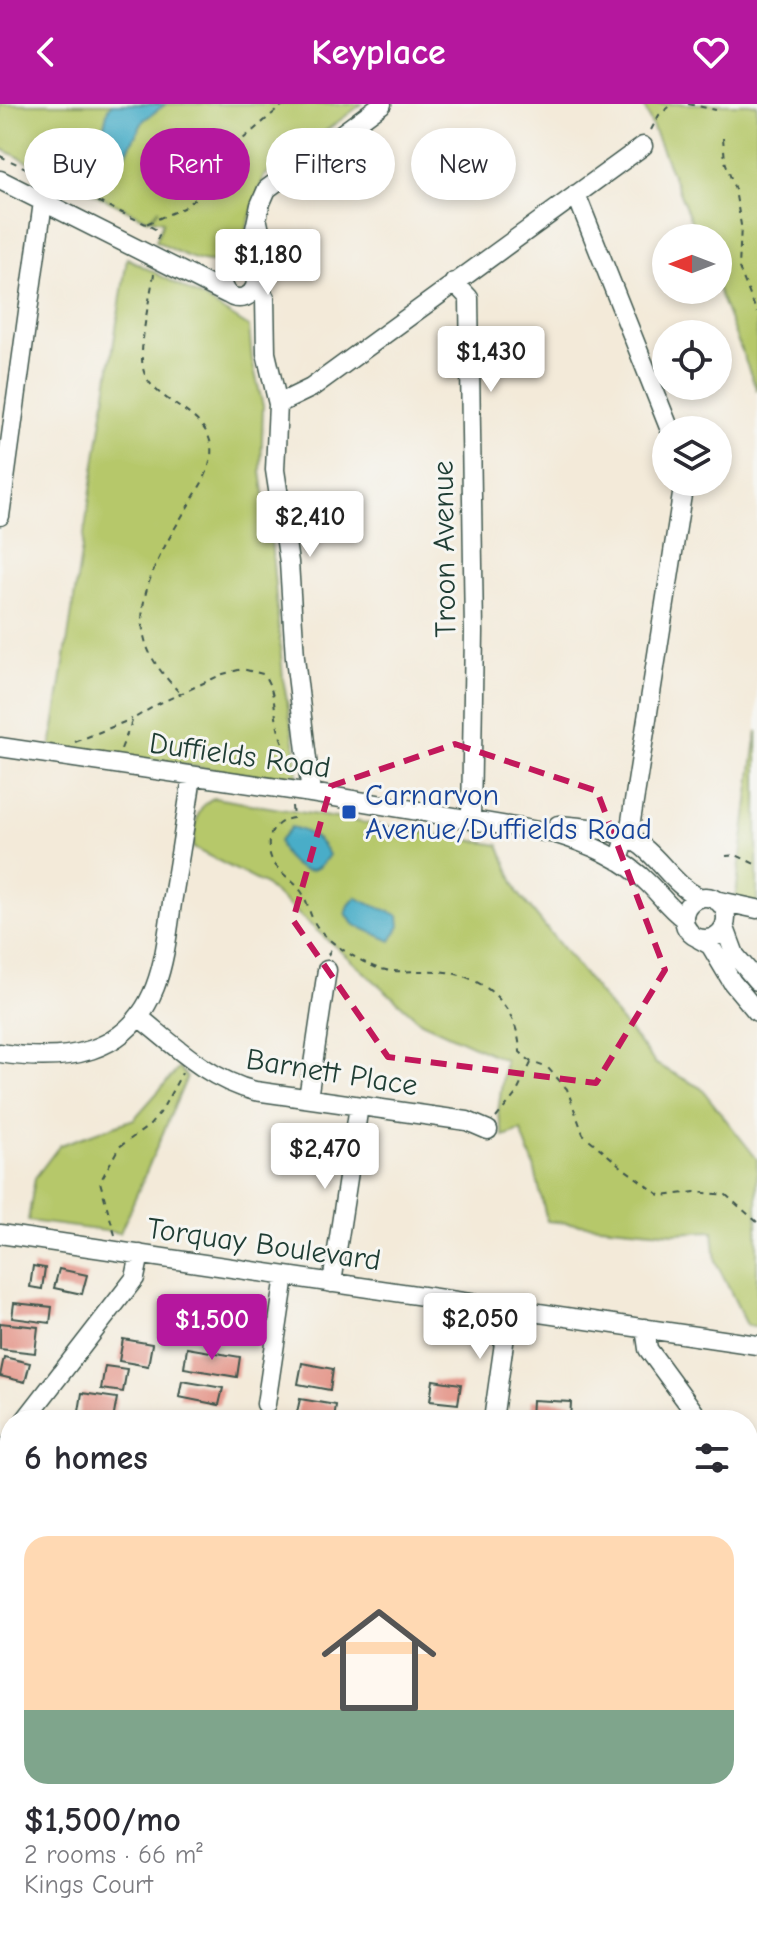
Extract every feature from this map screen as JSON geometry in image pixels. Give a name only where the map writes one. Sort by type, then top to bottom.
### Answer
[{"type":"street","points":[[266,326],[222,285],[230,269],[248,249],[267,189],[382,104]]},
{"type":"street","points":[[278,404],[311,388],[643,146]]},
{"type":"street","points":[[0,180],[233,297],[252,292],[265,254],[258,222]]},
{"type":"street","points":[[576,194],[664,416]]},
{"type":"street","points":[[0,516],[43,202]]},
{"type":"street","points":[[189,273],[197,268],[248,266],[265,298],[266,353],[278,404],[275,470],[289,562],[302,791]]},
{"type":"street","name":"Troon Avenue","points":[[454,282],[469,298],[471,820]]},
{"type":"street","points":[[619,861],[627,837],[682,496]]},
{"type":"street","name":"Duffields Road","points":[[0,747],[302,791],[556,834],[619,861],[648,882],[684,919]]},
{"type":"street","points":[[0,1053],[39,1058],[79,1054],[113,1038],[139,1017],[154,988],[164,955],[192,776]]},
{"type":"street","name":"Duffields Road","points":[[471,820],[567,826],[627,837],[643,847],[686,891],[707,899]]},
{"type":"street","points":[[707,899],[723,908],[735,955],[757,981]]},
{"type":"street","points":[[757,910],[707,899],[687,908],[684,919],[689,931],[710,945],[732,982],[757,1012]]},
{"type":"street","points":[[699,939],[712,938],[725,924],[742,913],[757,910]]},
{"type":"street","points":[[308,1098],[327,970]]},
{"type":"street","name":"Barnett Place","points":[[139,1017],[190,1058],[234,1086],[467,1121],[488,1130]]},
{"type":"street","points":[[332,1283],[359,1106]]},
{"type":"street","name":"Torquay Boulevard","points":[[0,1234],[757,1345]]},
{"type":"street","points":[[33,1410],[135,1278],[140,1254]]},
{"type":"street","points":[[266,1404],[285,1276]]},
{"type":"street","points":[[494,1410],[509,1308]]},
{"type":"street","points":[[645,1328],[648,1349],[693,1410]]},
{"type":"path","points":[[146,224],[183,208],[207,188],[236,145],[284,104]]},
{"type":"path","points":[[643,146],[659,115],[673,104]]},
{"type":"path","points":[[688,104],[716,110]]},
{"type":"path","points":[[723,138],[725,161],[735,190],[741,225],[739,268],[757,313]]},
{"type":"path","points":[[0,156],[146,224],[155,229],[159,236],[142,357],[144,372],[158,391],[186,410],[202,426],[211,454],[210,465],[193,499],[153,569],[145,601],[144,638],[156,664],[179,693]]},
{"type":"path","points":[[75,742],[133,719],[179,693],[242,669],[263,674],[275,697],[279,732],[291,764]]},
{"type":"path","points":[[114,765],[133,719]]},
{"type":"path","points":[[302,791],[293,818],[283,820],[269,838],[272,861],[301,891],[317,927],[334,942],[372,966],[389,971],[464,975],[484,985],[501,1000],[511,1016],[519,1034],[520,1052],[531,1062],[548,1068],[567,1089],[583,1134],[661,1196],[695,1192],[726,1195],[757,1222]]},
{"type":"path","points":[[726,856],[736,855],[757,865]]},
{"type":"path","points":[[119,1251],[100,1182],[119,1147],[139,1134],[160,1113],[190,1058]]},
{"type":"path","points":[[488,1130],[516,1094],[531,1062]]},
{"type":"highlighted area","points":[[455,744],[597,791],[665,970],[596,1083],[388,1057],[293,920],[331,786]]},
{"type":"green space","points":[[0,104],[362,104],[329,128],[266,128],[266,175],[237,256],[216,262],[186,256],[156,241],[163,221],[151,219],[159,209],[148,220],[107,200],[124,200],[124,128],[24,128],[24,160],[0,148]]},
{"type":"green space","points":[[643,104],[757,104],[757,391],[723,304],[732,304],[732,224],[692,224]]},
{"type":"green space","points":[[127,258],[201,297],[249,327],[252,360],[263,406],[261,472],[271,540],[283,678],[298,781],[51,747]]},
{"type":"green space","points":[[757,731],[757,909],[735,902]]},
{"type":"green space","points":[[214,798],[499,845],[518,893],[656,1064],[701,1088],[757,1159],[757,1327],[747,1325],[716,1262],[713,1231],[674,1233],[547,1221],[534,1166],[521,1131],[504,1137],[498,1113],[505,1060],[421,1022],[264,884],[193,848],[199,812],[207,801]]},
{"type":"green space","points":[[179,1068],[187,1077],[120,1233],[28,1221],[35,1178],[60,1145],[134,1119]]},
{"type":"water","points":[[112,104],[166,104],[144,120],[124,157],[124,128],[103,128]]},
{"type":"water","points":[[291,827],[313,836],[326,849],[329,855],[317,868],[303,870],[283,852],[279,841]]},
{"type":"water","points":[[356,897],[399,916],[400,926],[391,941],[355,925],[346,915]]},
{"type":"building","points":[[33,1266],[45,1268],[42,1289],[30,1287]]},
{"type":"building","points":[[59,1269],[87,1275],[82,1294],[54,1288]]},
{"type":"building","points":[[14,1303],[52,1307],[50,1323],[12,1318]]},
{"type":"building","points":[[0,1323],[38,1327],[35,1353],[0,1349]]},
{"type":"building","points":[[123,1339],[152,1344],[148,1366],[119,1361]]},
{"type":"building","points":[[187,1348],[240,1357],[237,1377],[184,1368]]},
{"type":"building","points":[[4,1357],[30,1363],[25,1382],[0,1376]]},
{"type":"building","points":[[302,1363],[333,1369],[330,1390],[298,1384]]},
{"type":"building","points":[[105,1366],[127,1369],[123,1392],[101,1389]]},
{"type":"building","points":[[433,1380],[461,1384],[458,1404],[430,1401]]},
{"type":"building","points":[[182,1381],[223,1388],[219,1405],[179,1397]]},
{"type":"building","points":[[82,1393],[117,1398],[115,1410],[79,1410]]},
{"type":"building","points":[[300,1399],[336,1405],[335,1410],[298,1410]]},
{"type":"building","points":[[532,1400],[571,1402],[571,1410],[532,1410]]},
{"type":"place","name":"Carnarvon Avenue/Duffields Road","points":[[349,812]]}]
